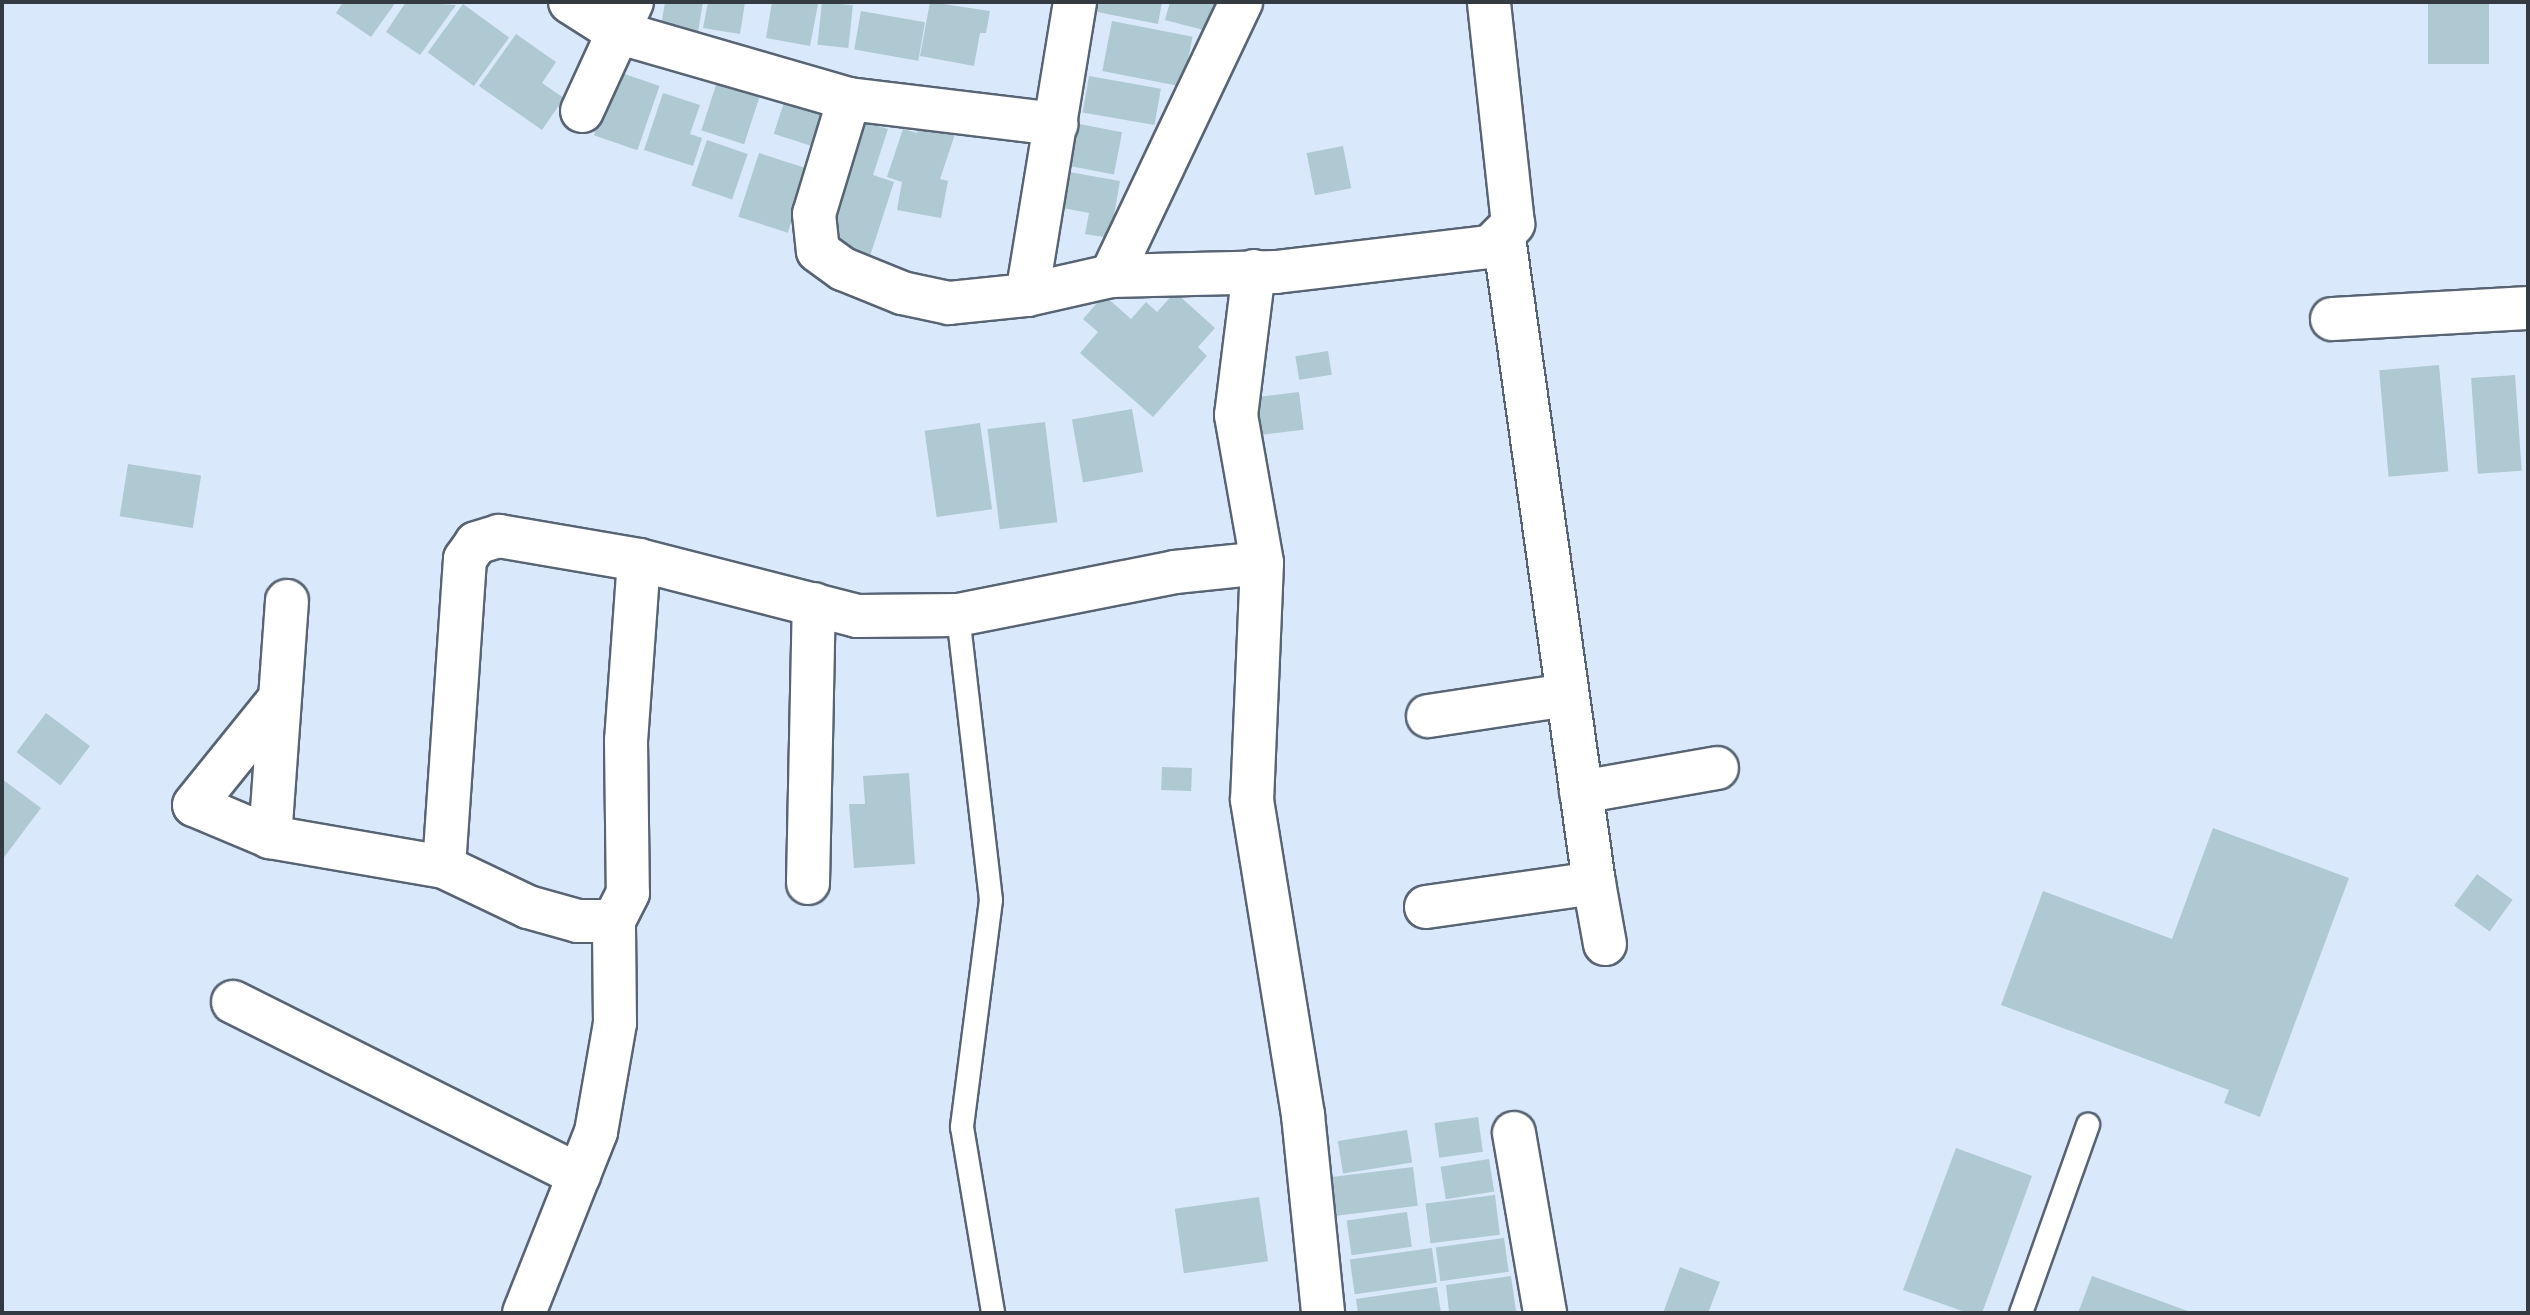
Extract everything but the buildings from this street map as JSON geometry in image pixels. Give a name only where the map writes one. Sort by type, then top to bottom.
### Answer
[{"type":"street","points":[[570,2],[624,17],[849,99],[1056,124]]},
{"type":"street","points":[[1027,295],[1075,2]]},
{"type":"street","points":[[1111,276],[1241,2]]},
{"type":"street","points":[[849,99],[814,214],[818,251],[843,269],[902,293],[949,303],[1027,295],[1111,276],[1254,271],[1490,247],[1504,238],[1513,224],[1489,2]]},
{"type":"street","points":[[582,111],[624,17]]},
{"type":"street","points":[[1504,238],[1605,944]]},
{"type":"street","points":[[1254,271],[1236,415],[1262,563],[1252,800],[1303,1115],[1323,1313]]},
{"type":"street","points":[[2332,319],[2528,308]]},
{"type":"street","points":[[444,867],[465,559],[476,543],[499,536],[639,560],[857,616],[958,615],[1175,572],[1262,563]]},
{"type":"street","points":[[524,1313],[596,1132],[615,1023],[614,921],[628,893],[626,740],[639,560]]},
{"type":"street","points":[[270,837],[287,601]]},
{"type":"street","points":[[808,883],[814,604]]},
{"type":"street","points":[[1428,716],[1567,695]]},
{"type":"street","points":[[278,701],[194,805],[270,837],[444,867],[528,907],[578,921],[614,921]]},
{"type":"street","points":[[1581,792],[1717,768]]},
{"type":"street","points":[[1426,907],[1594,883]]},
{"type":"street","points":[[233,1002],[579,1175]]},
{"type":"street","points":[[1514,1133],[1545,1313]]},
{"type":"lane","points":[[958,615],[991,900],[962,1127],[993,1313]]},
{"type":"lane","points":[[2021,1313],[2088,1125]]}]
